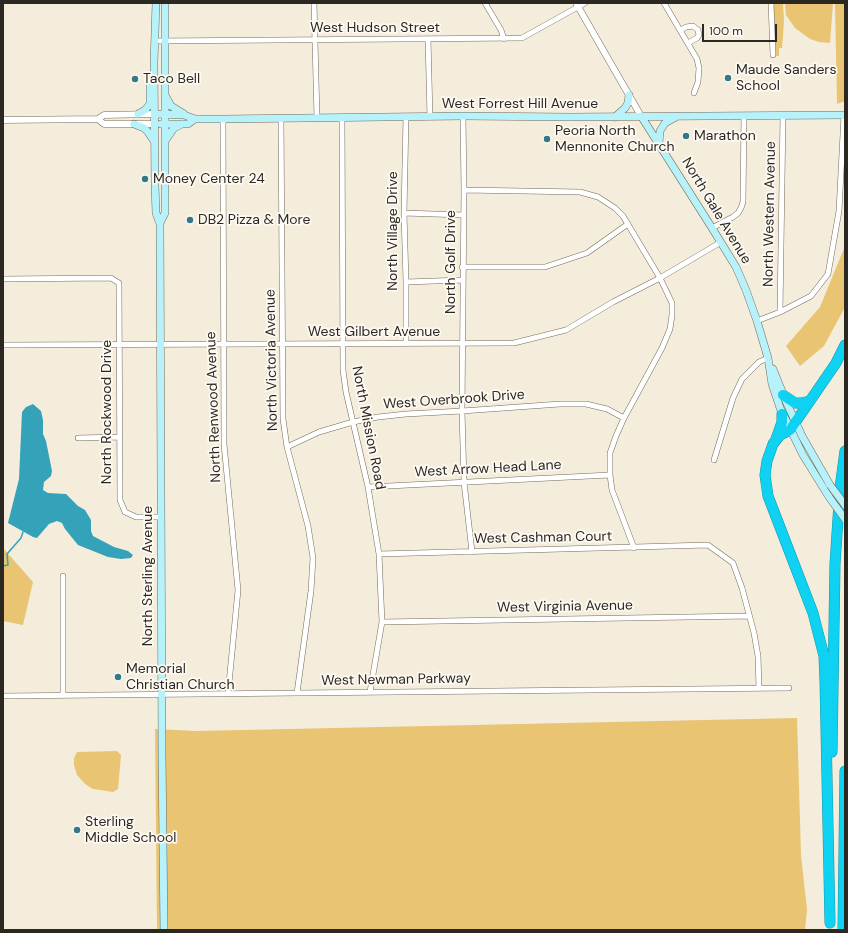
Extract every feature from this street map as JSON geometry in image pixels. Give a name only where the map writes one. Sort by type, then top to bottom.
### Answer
[{"type":"highway","points":[[776,439],[792,426],[836,363],[845,345]]},
{"type":"highway","points":[[783,395],[795,403],[810,401]]},
{"type":"highway","points":[[782,414],[782,422],[776,439],[769,452],[765,475],[766,489],[813,613],[824,660],[830,926]]},
{"type":"highway","points":[[830,926],[835,564],[840,488],[845,451]]},
{"type":"highway","points":[[843,930],[845,771]]},
{"type":"main road","name":"North Sterling Avenue","points":[[156,3],[156,41],[154,63],[156,213],[160,223],[164,930]]},
{"type":"main road","name":"North Sterling Avenue","points":[[160,223],[165,214],[165,3]]},
{"type":"main road","points":[[138,114],[145,110],[150,104],[150,75],[154,63]]},
{"type":"main road","points":[[165,94],[171,106],[184,114]]},
{"type":"main road","points":[[615,117],[625,108],[628,103],[629,95]]},
{"type":"main road","name":"West Forrest Hill Avenue","points":[[155,114],[184,114],[195,119],[463,116],[615,117],[844,115]]},
{"type":"main road","name":"North Gale Avenue","points":[[641,116],[736,268],[757,321],[768,358],[783,395],[792,426],[810,467],[845,519]]},
{"type":"main road","points":[[659,143],[660,131],[665,124],[677,116]]},
{"type":"main road","name":"West Forrest Hill Avenue","points":[[155,124],[188,124],[195,119]]},
{"type":"main road","points":[[134,124],[144,128],[155,143]]},
{"type":"main road","points":[[165,141],[174,128],[182,124]]},
{"type":"main road","name":"North Gale Avenue","points":[[768,358],[772,384],[782,414],[792,426],[830,485],[845,505]]},
{"type":"street","points":[[314,3],[316,118]]},
{"type":"street","points":[[485,3],[501,30],[504,39]]},
{"type":"street","name":"West Hudson Street","points":[[156,41],[522,38],[577,5],[586,3]]},
{"type":"street","points":[[664,3],[696,57],[698,64],[698,82],[694,93]]},
{"type":"street","points":[[771,3],[773,55]]},
{"type":"street","name":"North Gale Avenue","points":[[577,5],[641,116]]},
{"type":"street","points":[[681,30],[692,26],[698,30],[699,34],[697,38],[688,43]]},
{"type":"street","points":[[428,39],[430,117]]},
{"type":"street","name":"West Forrest Hill Avenue","points":[[3,120],[98,119],[104,115],[155,114]]},
{"type":"street","name":"North Western Avenue","points":[[780,312],[783,115]]},
{"type":"street","points":[[757,321],[780,312],[811,296],[828,274],[839,211],[844,115]]},
{"type":"street","name":"North Golf Drive","points":[[463,116],[464,190],[462,267],[462,411],[464,482],[472,552]]},
{"type":"street","points":[[712,228],[738,213],[743,202],[744,116]]},
{"type":"street","name":"North Village Drive","points":[[406,117],[404,213],[406,344]]},
{"type":"street","name":"North Victoria Avenue","points":[[282,118],[283,418],[287,447],[308,526],[313,558],[311,591],[297,693]]},
{"type":"street","name":"North Mission Road","points":[[342,118],[343,370],[368,487],[379,554],[382,622],[370,692]]},
{"type":"street","name":"West Forrest Hill Avenue","points":[[98,119],[104,124],[155,124]]},
{"type":"street","name":"North Renwood Avenue","points":[[223,119],[224,444],[238,590],[228,694]]},
{"type":"street","points":[[464,190],[580,192],[606,201],[616,208],[628,224],[660,278],[672,303],[670,329],[662,348],[624,418],[610,453],[612,490],[634,548]]},
{"type":"street","points":[[404,213],[463,215]]},
{"type":"street","points":[[462,267],[545,267],[587,253],[628,224]]},
{"type":"street","name":"West Gilbert Avenue","points":[[3,344],[514,343],[566,330],[721,242]]},
{"type":"street","name":"North Rockwood Drive","points":[[3,279],[62,280],[111,278],[119,283],[120,500],[125,512],[136,517],[161,517]]},
{"type":"street","points":[[406,282],[463,280]]},
{"type":"street","points":[[714,460],[733,398],[742,379],[755,366],[768,358]]},
{"type":"street","name":"West Overbrook Drive","points":[[287,447],[319,432],[353,422],[378,417],[406,414],[560,404],[586,404],[607,409],[624,418]]},
{"type":"street","points":[[78,438],[120,437]]},
{"type":"street","name":"West Arrow Head Lane","points":[[368,487],[610,475]]},
{"type":"street","name":"West Cashman Court","points":[[379,554],[708,545],[733,564],[742,588],[749,616]]},
{"type":"street","points":[[63,576],[63,695]]},
{"type":"street","points":[[749,616],[758,656],[759,688]]},
{"type":"street","name":"West Virginia Avenue","points":[[382,622],[749,616]]},
{"type":"street","name":"West Newman Parkway","points":[[3,696],[790,688]]},
{"type":"shaded area","points":[[773,3],[783,3],[783,36],[782,48],[779,48],[779,56],[776,56]]},
{"type":"shaded area","points":[[785,3],[833,3],[830,43],[810,39],[795,28],[786,15]]},
{"type":"shaded area","points":[[835,3],[845,3],[845,101],[837,104]]},
{"type":"shaded area","points":[[845,246],[845,307],[824,346],[800,366],[786,346],[820,307]]},
{"type":"shaded area","points":[[3,548],[33,582],[23,625],[3,621]]},
{"type":"shaded area","points":[[797,718],[801,855],[807,910],[805,930],[157,930],[155,729],[196,731]]},
{"type":"shaded area","points":[[117,751],[121,755],[118,789],[113,792],[93,789],[85,784],[77,775],[74,765],[74,758],[77,752]]},
{"type":"water","points":[[33,404],[41,411],[43,420],[43,434],[46,441],[52,471],[51,476],[44,482],[43,490],[48,493],[66,494],[78,506],[85,510],[91,520],[91,531],[93,536],[114,547],[128,551],[133,555],[131,558],[121,559],[108,557],[78,545],[62,523],[57,521],[49,524],[37,538],[8,523],[19,479],[22,412],[26,407]]},
{"type":"waterway","points":[[3,566],[8,565],[7,554],[21,538],[23,532]]},
{"type":"place","name":"Maude Sanders School","points":[[728,78]]},
{"type":"place","name":"Taco Bell","points":[[135,79]]},
{"type":"place","name":"Marathon","points":[[686,136]]},
{"type":"place","name":"Peoria North Mennonite Church","points":[[547,139]]},
{"type":"place","name":"Money Center 24","points":[[145,179]]},
{"type":"place","name":"DB2 Pizza & More","points":[[190,220]]},
{"type":"place","name":"Memorial Christian Church","points":[[118,677]]},
{"type":"place","name":"Sterling Middle School","points":[[77,830]]}]
